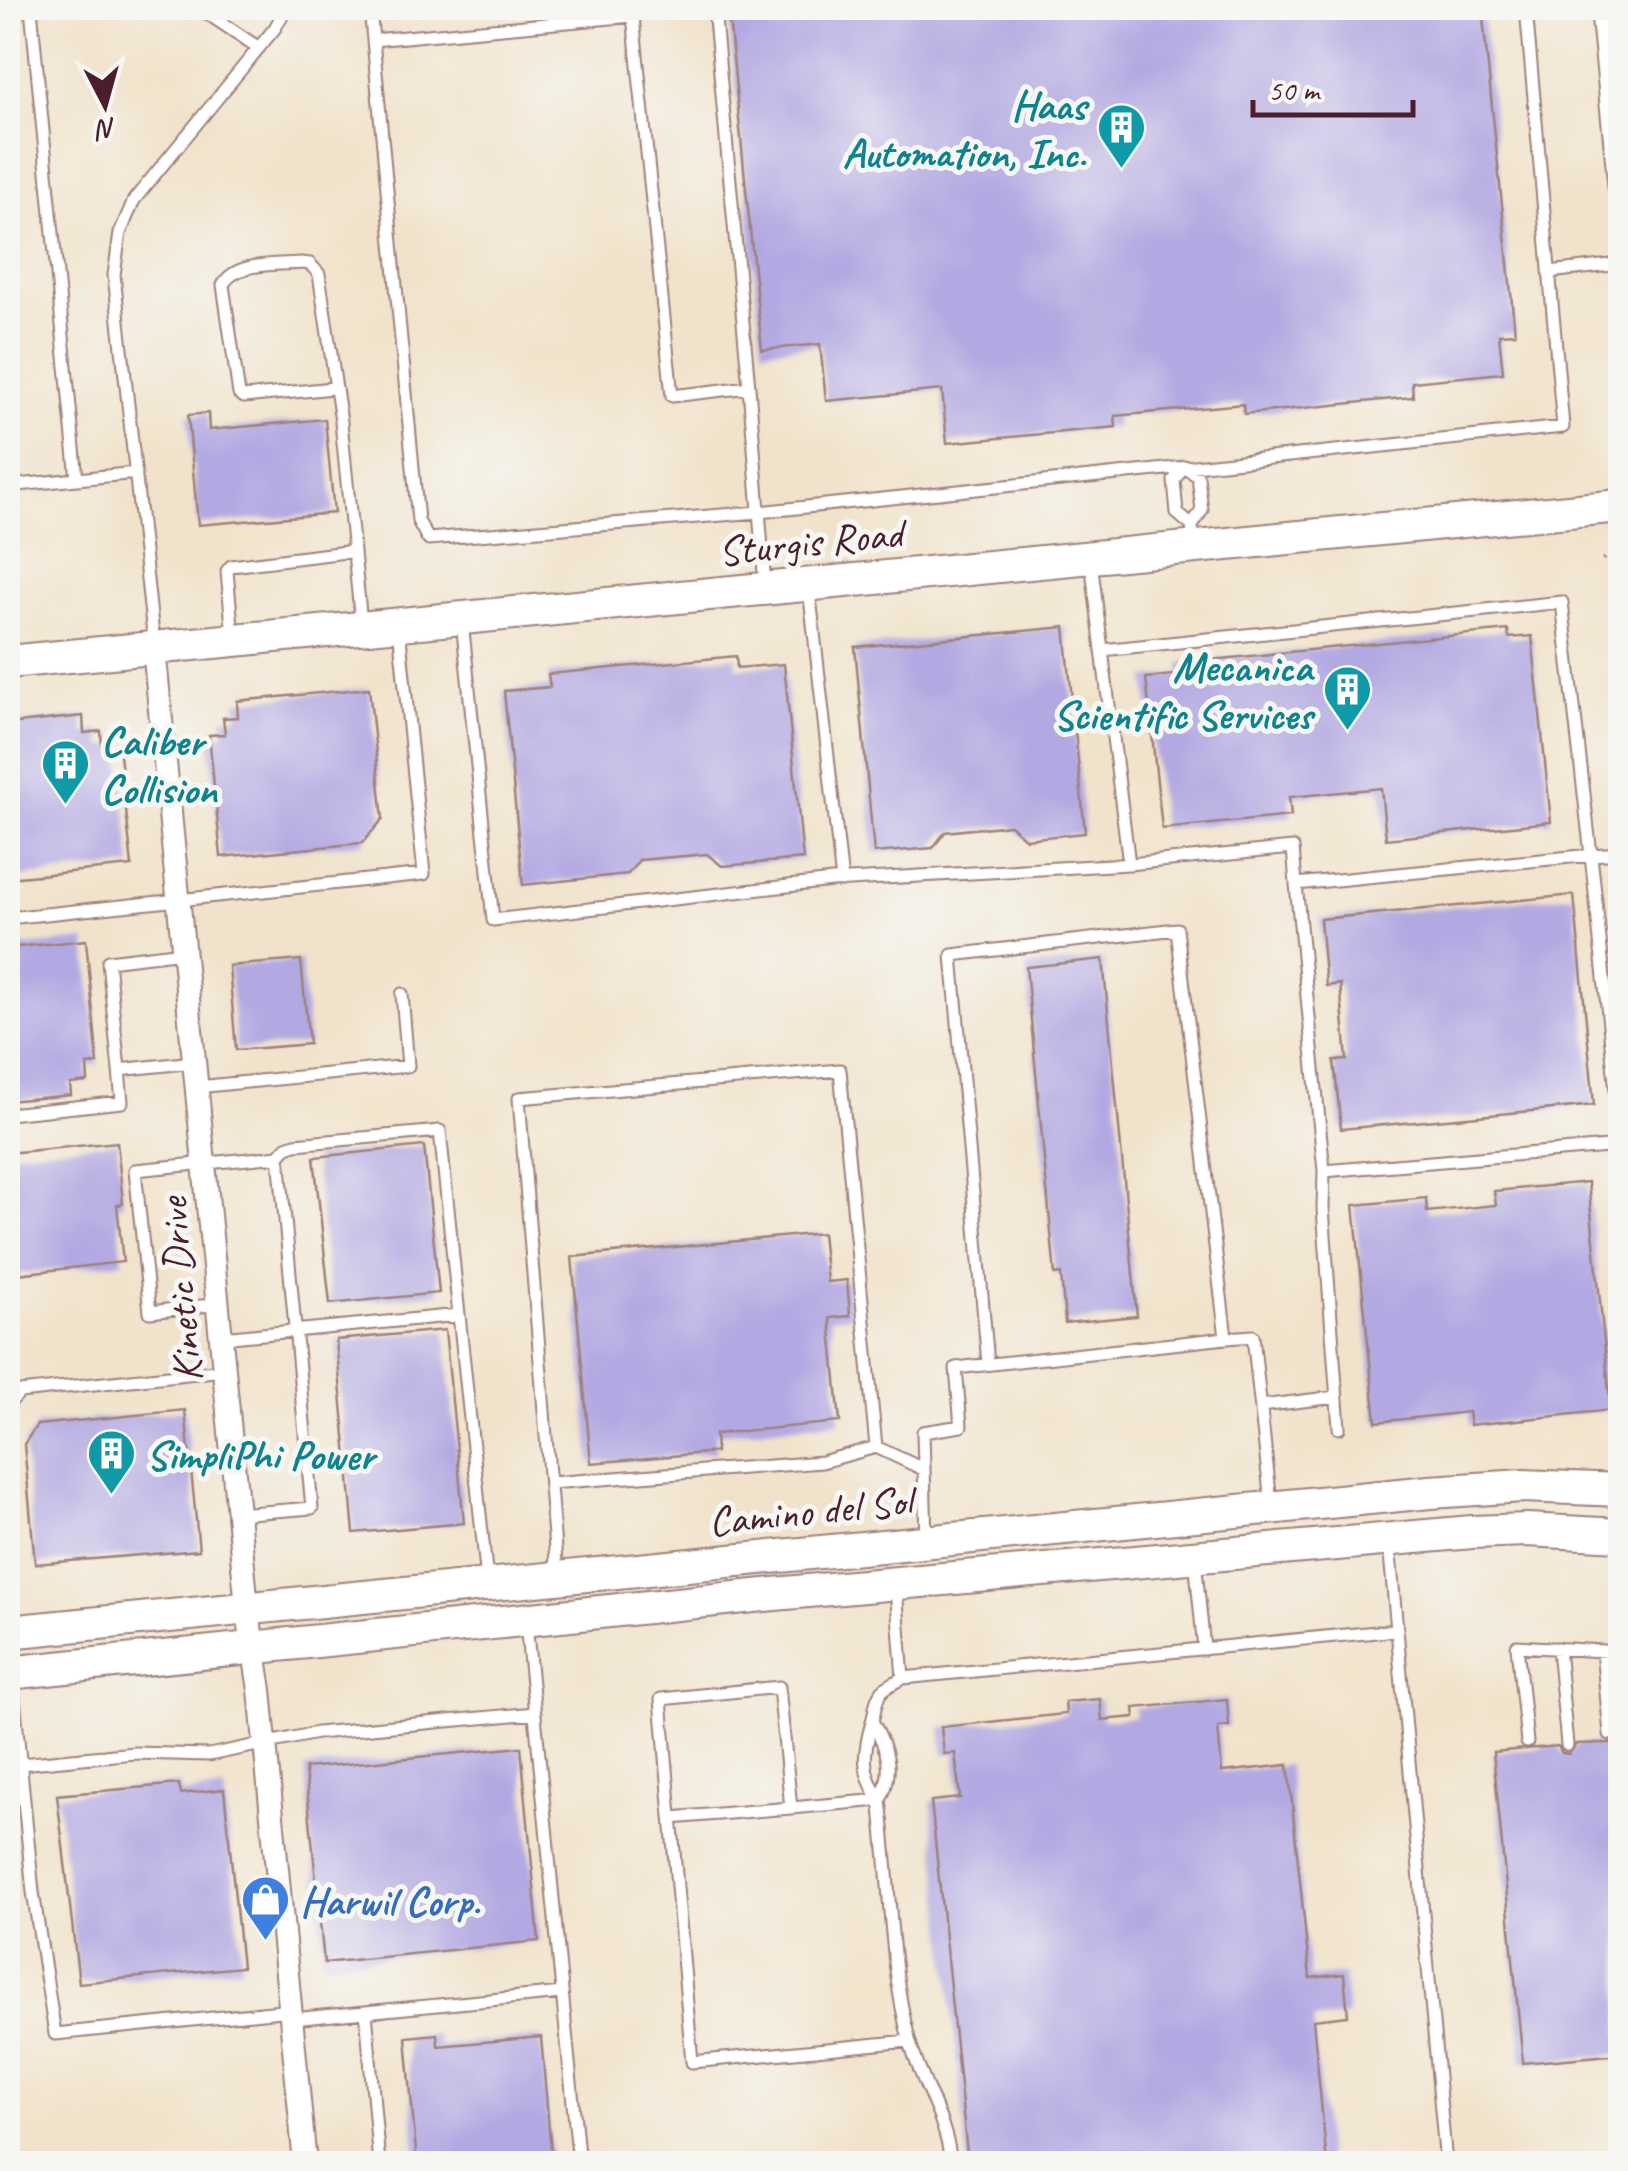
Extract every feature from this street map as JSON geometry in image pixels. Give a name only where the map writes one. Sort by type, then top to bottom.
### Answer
[{"type":"street","points":[[1602,8],[1616,100],[1620,190]]},
{"type":"street","name":"Sturgis Road","points":[[8,662],[1091,556],[1193,536],[1620,506]]},
{"type":"street","name":"Kinetic Drive","points":[[154,648],[246,1608],[260,1690],[306,2164]]},
{"type":"street","name":"Camino del Sol","points":[[8,1632],[1272,1507],[1523,1486],[1620,1490]]},
{"type":"street","name":"Camino del Sol","points":[[10,1672],[526,1618],[1389,1540],[1527,1530],[1620,1535]]},
{"type":"street","points":[[926,1541],[930,1580]]},
{"type":"lane","points":[[30,8],[77,480]]},
{"type":"lane","points":[[199,8],[260,48]]},
{"type":"lane","points":[[154,648],[114,275],[120,233],[134,200],[260,48],[286,8]]},
{"type":"lane","points":[[370,8],[418,521],[428,539],[760,512],[1563,427],[1526,8]]},
{"type":"lane","points":[[714,8],[766,589]]},
{"type":"lane","points":[[374,40],[633,16],[672,396],[749,387]]},
{"type":"lane","points":[[334,388],[244,397],[239,394],[223,285],[226,278],[242,269],[301,263],[316,268],[341,422],[362,627]]},
{"type":"lane","points":[[1550,272],[1620,264]]},
{"type":"lane","points":[[1184,466],[1198,477],[1202,510],[1193,536]]},
{"type":"lane","points":[[1184,466],[1174,480],[1177,513],[1193,536]]},
{"type":"lane","points":[[8,486],[136,473]]},
{"type":"lane","points":[[233,640],[227,571],[231,566],[354,551]]},
{"type":"lane","points":[[1091,556],[1129,864]]},
{"type":"lane","points":[[808,584],[842,881]]},
{"type":"lane","points":[[1102,650],[1562,602],[1620,1129]]},
{"type":"lane","points":[[462,618],[493,920],[842,881],[1129,864],[1292,848],[1324,1172],[1339,1428]]},
{"type":"lane","points":[[8,918],[424,874],[398,624]]},
{"type":"lane","points":[[1296,884],[1620,852]]},
{"type":"lane","points":[[988,1364],[952,955],[1177,929],[1226,1338]]},
{"type":"lane","points":[[8,1114],[122,1102],[108,961],[183,952]]},
{"type":"lane","points":[[198,1087],[408,1066],[402,994]]},
{"type":"lane","points":[[118,1070],[194,1062]]},
{"type":"lane","points":[[557,1577],[519,1098],[840,1070],[876,1447]]},
{"type":"lane","points":[[237,1514],[312,1508],[279,1156],[286,1146],[295,1144],[440,1132],[487,1584]]},
{"type":"lane","points":[[1324,1172],[1620,1146]]},
{"type":"lane","points":[[218,1304],[150,1312],[135,1170],[279,1156]]},
{"type":"lane","points":[[221,1338],[459,1315]]},
{"type":"lane","points":[[926,1541],[923,1432],[961,1426],[956,1368],[1226,1338],[1253,1336],[1272,1507]]},
{"type":"lane","points":[[8,1404],[20,1392],[224,1370]]},
{"type":"lane","points":[[1261,1406],[1336,1397]]},
{"type":"lane","points":[[550,1484],[822,1462],[876,1447],[923,1469]]},
{"type":"lane","points":[[1389,1540],[1446,2164]]},
{"type":"lane","points":[[1195,1559],[1204,1648]]},
{"type":"lane","points":[[896,1584],[903,1678]]},
{"type":"lane","points":[[526,1618],[578,2164]]},
{"type":"lane","points":[[951,2164],[948,2138],[909,2041],[898,1980],[880,1800],[868,1782],[864,1744],[882,1691],[903,1678],[1397,1630]]},
{"type":"lane","points":[[1526,1742],[1517,1646],[1620,1652]]},
{"type":"lane","points":[[1558,1648],[1567,1745]]},
{"type":"lane","points":[[1602,1651],[1610,1734]]},
{"type":"lane","points":[[10,1672],[34,1892],[55,2034],[291,2014],[366,2012],[562,1993]]},
{"type":"lane","points":[[791,1808],[779,1687],[660,1699],[692,2062],[909,2041]]},
{"type":"lane","points":[[20,1764],[135,1753],[209,1755],[317,1733],[535,1713]]},
{"type":"lane","points":[[872,1721],[885,1744],[889,1766],[890,1781],[880,1800]]},
{"type":"lane","points":[[671,1818],[880,1800]]},
{"type":"lane","points":[[366,2012],[380,2164]]},
{"type":"path","points":[[1603,560],[1607,555],[1620,554]]},
{"type":"building","name":"Haas Automation, Inc.","points":[[728,8],[1482,8],[1515,333],[1499,334],[1503,373],[1412,382],[1413,397],[1244,414],[1243,404],[1115,416],[1116,427],[947,443],[942,390],[826,401],[820,344],[762,350]]},
{"type":"building","points":[[208,413],[209,430],[325,419],[334,513],[198,525],[188,415]]},
{"type":"building","points":[[1065,627],[1085,833],[1026,839],[1010,825],[945,832],[933,848],[874,853],[855,647]]},
{"type":"building","name":"Mecanica Scientific Services","points":[[1508,630],[1509,638],[1532,636],[1551,822],[1386,839],[1381,788],[1289,797],[1291,816],[1162,829],[1146,678],[1181,674],[1180,663]]},
{"type":"building","points":[[736,656],[737,668],[784,664],[803,859],[722,866],[707,854],[639,860],[628,874],[523,885],[504,691],[550,687],[548,674]]},
{"type":"building","points":[[369,688],[383,819],[362,843],[221,857],[209,735],[225,734],[223,718],[238,717],[237,701]]},
{"type":"building","name":"Caliber Collision","points":[[83,716],[84,733],[101,731],[102,747],[119,745],[132,866],[8,878],[8,724]]},
{"type":"building","points":[[1574,895],[1594,1105],[1341,1129],[1334,1061],[1347,1060],[1340,984],[1326,986],[1320,919]]},
{"type":"building","points":[[86,940],[98,1064],[87,1065],[88,1082],[70,1084],[71,1095],[8,1101],[8,948]]},
{"type":"building","points":[[1103,959],[1137,1316],[1065,1323],[1061,1274],[1055,1275],[1026,967]]},
{"type":"building","points":[[301,960],[309,1044],[236,1050],[229,966]]},
{"type":"building","points":[[117,1142],[123,1204],[117,1205],[123,1262],[8,1275],[8,1153]]},
{"type":"building","points":[[424,1146],[439,1293],[330,1304],[314,1157]]},
{"type":"building","points":[[1588,1182],[1611,1410],[1470,1425],[1468,1412],[1376,1422],[1354,1205],[1426,1198],[1427,1212],[1496,1205],[1494,1191]]},
{"type":"building","points":[[822,1233],[827,1282],[847,1280],[850,1316],[830,1318],[840,1422],[715,1434],[716,1452],[591,1463],[572,1257]]},
{"type":"building","points":[[445,1330],[464,1523],[354,1533],[336,1340]]},
{"type":"building","name":"SimpliPhi Power","points":[[185,1410],[199,1550],[35,1564],[24,1444],[37,1425]]},
{"type":"building","points":[[1100,1699],[1102,1720],[1135,1717],[1134,1708],[1227,1699],[1229,1726],[1218,1727],[1222,1772],[1288,1765],[1310,1978],[1344,1974],[1348,2016],[1313,2020],[1327,2164],[968,2164],[931,1801],[960,1798],[955,1753],[944,1754],[941,1727],[1066,1714],[1065,1702]]},
{"type":"building","points":[[1620,1740],[1620,2054],[1523,2063],[1493,1752],[1558,1746],[1562,1753],[1569,1754],[1576,1744]]},
{"type":"building","points":[[521,1747],[539,1941],[324,1963],[305,1768]]},
{"type":"building","points":[[179,1784],[181,1794],[224,1789],[242,1967],[79,1983],[57,1795]]},
{"type":"building","points":[[437,2034],[438,2046],[541,2037],[552,2164],[417,2164],[406,2037]]},
{"type":"place","name":"Haas Automation, Inc.","points":[[1121,170]]},
{"type":"place","name":"Mecanica Scientific Services","points":[[1347,732]]},
{"type":"place","name":"Caliber Collision","points":[[66,806]]},
{"type":"place","name":"SimpliPhi Power","points":[[111,1496]]},
{"type":"place","name":"Harwil Corp.","points":[[265,1942]]}]
